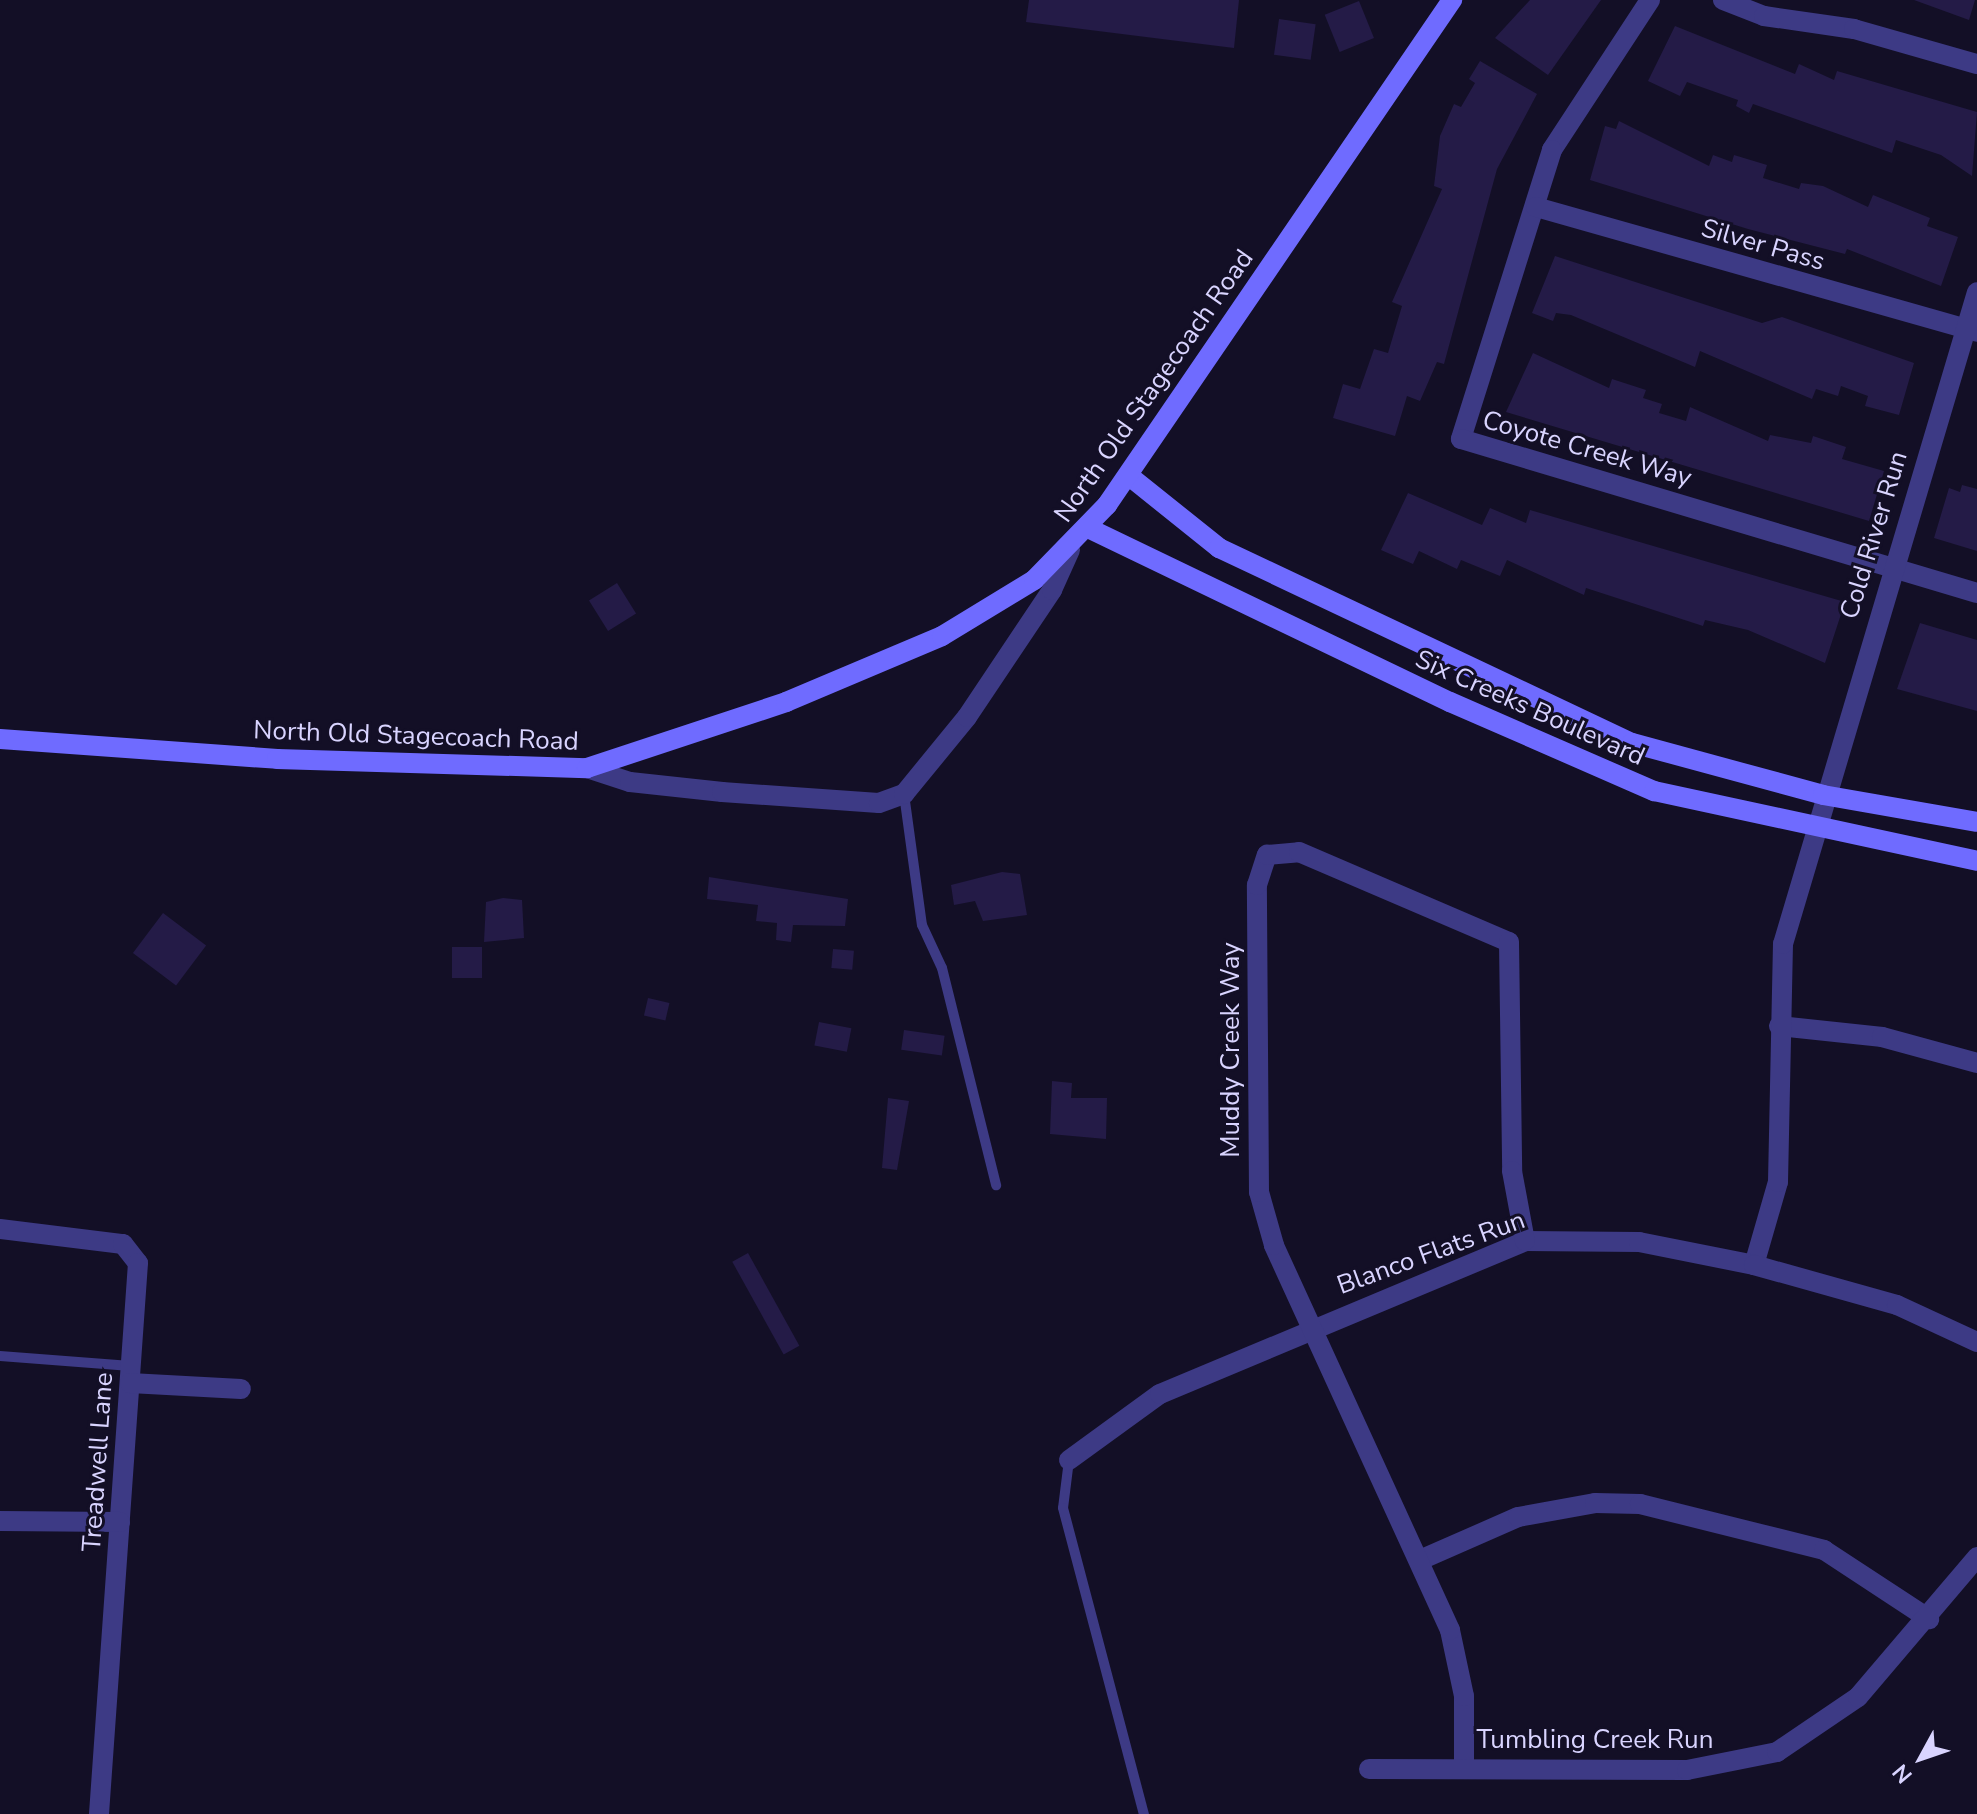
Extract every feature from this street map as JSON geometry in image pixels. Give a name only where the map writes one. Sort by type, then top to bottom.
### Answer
[{"type":"street","name":"North Old Stagecoach Road","points":[[0,739],[277,759],[587,768],[886,662],[942,636],[1070,550],[1088,528],[1128,475],[1452,0]]},
{"type":"street","name":"Coyote Creek Way","points":[[1650,0],[1565,124],[1461,439],[1977,593]]},
{"type":"street","points":[[1723,0],[1764,16],[1854,29],[1977,64]]},
{"type":"street","name":"Silver Pass","points":[[1536,207],[1972,331]]},
{"type":"street","name":"Cold River Run","points":[[1754,1265],[1778,1182],[1783,944],[1823,795],[1891,566],[1972,331],[1977,292]]},
{"type":"street","name":"Six Creeks Boulevard","points":[[1128,475],[1219,548],[1463,666],[1632,743],[1823,795],[1977,822]]},
{"type":"street","name":"Six Creeks Boulevard","points":[[1088,528],[1620,777],[1706,807],[1977,861]]},
{"type":"street","points":[[587,768],[630,782],[722,792],[879,803],[904,794],[975,705],[1052,590],[1070,550]]},
{"type":"street","name":"Muddy Creek Way","points":[[1464,1766],[1459,1663],[1420,1560],[1310,1325],[1259,1192],[1257,885],[1267,855],[1299,852],[1509,942],[1512,1171],[1525,1241]]},
{"type":"street","points":[[1779,1026],[1882,1037],[1977,1063]]},
{"type":"street","name":"Treadwell Lane","points":[[0,1229],[107,1240],[133,1252],[130,1375],[99,1814]]},
{"type":"street","name":"Blanco Flats Run","points":[[1069,1460],[1129,1410],[1310,1325],[1525,1241],[1639,1242],[1754,1265],[1897,1305],[1977,1342]]},
{"type":"street","points":[[130,1375],[241,1389]]},
{"type":"street","points":[[1420,1560],[1518,1517],[1595,1503],[1640,1504],[1824,1550],[1929,1619]]},
{"type":"street","points":[[0,1521],[120,1522]]},
{"type":"street","name":"Tumbling Creek Run","points":[[1369,1769],[1464,1766],[1687,1770],[1745,1762],[1831,1722],[1929,1619],[1977,1557]]},
{"type":"lane","points":[[904,794],[922,925],[942,968],[996,1185]]},
{"type":"lane","points":[[0,1356],[130,1375]]},
{"type":"lane","points":[[1069,1460],[1063,1508],[1144,1814]]},
{"type":"building","points":[[1029,0],[1239,0],[1234,48],[1026,22]]},
{"type":"building","points":[[1530,0],[1601,0],[1548,75],[1495,38]]},
{"type":"building","points":[[1914,0],[1975,0],[1969,20]]},
{"type":"building","points":[[1359,1],[1374,38],[1340,52],[1325,15]]},
{"type":"building","points":[[1279,19],[1316,24],[1311,60],[1274,55]]},
{"type":"building","points":[[1675,26],[1795,74],[1799,64],[1834,80],[1837,71],[1977,112],[1972,176],[1941,155],[1896,140],[1892,153],[1753,104],[1749,113],[1736,106],[1738,100],[1687,82],[1680,96],[1648,81]]},
{"type":"building","points":[[1480,61],[1537,94],[1497,169],[1444,364],[1437,362],[1420,401],[1407,396],[1395,436],[1333,418],[1343,384],[1360,389],[1374,349],[1388,353],[1402,306],[1392,302],[1442,189],[1434,186],[1440,136],[1454,104],[1461,107],[1475,83],[1469,79]]},
{"type":"building","points":[[1619,121],[1709,166],[1713,155],[1732,162],[1734,155],[1767,165],[1763,178],[1799,189],[1801,183],[1823,186],[1868,207],[1873,195],[1930,218],[1927,226],[1958,237],[1941,286],[1847,249],[1845,254],[1748,229],[1590,180],[1605,126],[1616,129]]},
{"type":"building","points":[[1555,256],[1762,323],[1782,317],[1914,363],[1899,415],[1865,406],[1868,396],[1841,386],[1838,396],[1816,389],[1812,399],[1700,351],[1695,367],[1571,315],[1556,313],[1553,321],[1532,313]]},
{"type":"building","points":[[1533,353],[1609,388],[1612,379],[1646,390],[1643,398],[1662,404],[1659,413],[1686,421],[1690,407],[1768,441],[1770,435],[1811,443],[1813,436],[1846,447],[1842,459],[1884,471],[1869,521],[1506,412]]},
{"type":"building","points":[[1962,485],[1977,489],[1977,551],[1934,538],[1949,488],[1960,492]]},
{"type":"building","points":[[1408,493],[1482,525],[1490,508],[1526,523],[1530,510],[1845,602],[1825,663],[1748,630],[1705,620],[1703,626],[1586,588],[1584,595],[1507,560],[1500,576],[1461,560],[1457,569],[1419,551],[1413,564],[1381,550]]},
{"type":"building","points":[[617,583],[636,614],[608,631],[589,600]]},
{"type":"building","points":[[1920,623],[1977,640],[1977,711],[1897,689]]},
{"type":"building","points":[[1002,872],[1020,874],[1027,915],[983,921],[975,901],[954,905],[951,885]]},
{"type":"building","points":[[709,877],[848,899],[845,926],[793,925],[791,942],[776,940],[777,923],[756,921],[758,905],[707,899]]},
{"type":"building","points":[[503,898],[522,900],[524,938],[484,942],[486,902]]},
{"type":"building","points":[[163,913],[206,945],[176,985],[133,953]]},
{"type":"building","points":[[452,947],[482,947],[482,978],[452,978]]},
{"type":"building","points":[[833,949],[854,951],[852,970],[831,968]]},
{"type":"building","points":[[648,998],[669,1003],[665,1020],[644,1016]]},
{"type":"building","points":[[819,1022],[851,1028],[847,1052],[814,1046]]},
{"type":"building","points":[[904,1030],[945,1036],[942,1056],[901,1050]]},
{"type":"building","points":[[1052,1081],[1072,1083],[1071,1098],[1107,1098],[1106,1139],[1050,1134]]},
{"type":"building","points":[[888,1098],[909,1101],[897,1170],[882,1168]]},
{"type":"building","points":[[748,1253],[799,1346],[784,1354],[732,1262]]}]
